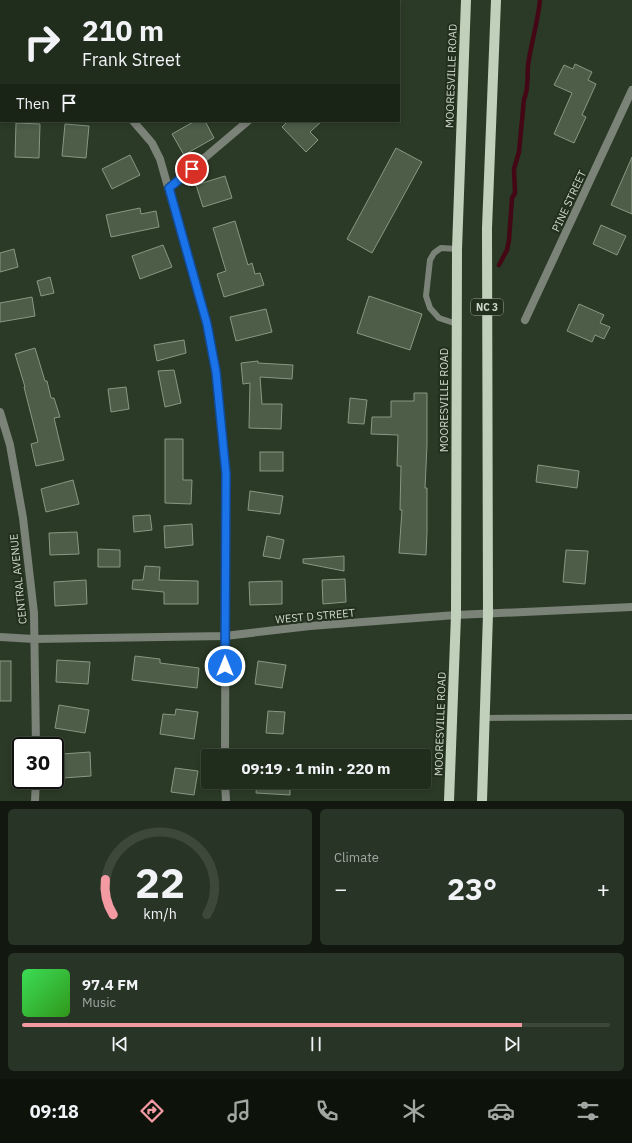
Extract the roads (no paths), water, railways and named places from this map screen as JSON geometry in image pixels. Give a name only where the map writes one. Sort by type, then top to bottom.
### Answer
[{"type":"main road","name":"MOORESVILLE ROAD","points":[[449,801],[456,615],[457,249],[466,0]]},
{"type":"main road","name":"NC 3","points":[[488,614],[487,228],[496,0]]},
{"type":"main road","points":[[482,801],[488,614]]},
{"type":"street","name":"PINE STREET","points":[[525,320],[632,90]]},
{"type":"street","points":[[134,122],[152,143],[160,159],[207,324],[216,372],[226,474],[225,749]]},
{"type":"street","points":[[169,188],[247,122]]},
{"type":"street","name":"CENTRAL AVENUE","points":[[0,412],[10,445],[23,518],[34,613],[36,737]]},
{"type":"street","name":"WEST D STREET","points":[[0,637],[34,639],[225,636],[310,626],[456,615],[632,607]]},
{"type":"street","points":[[36,789],[36,801]]},
{"type":"street","points":[[226,789],[226,801]]},
{"type":"lane","points":[[457,249],[441,248],[434,253],[430,260],[426,296],[430,308],[439,318],[457,324]]},
{"type":"lane","points":[[485,718],[632,717]]},
{"type":"waterway","points":[[499,265],[507,250],[509,240],[512,198],[515,193],[514,169],[519,152],[524,99],[527,87],[528,65],[540,0]]}]
